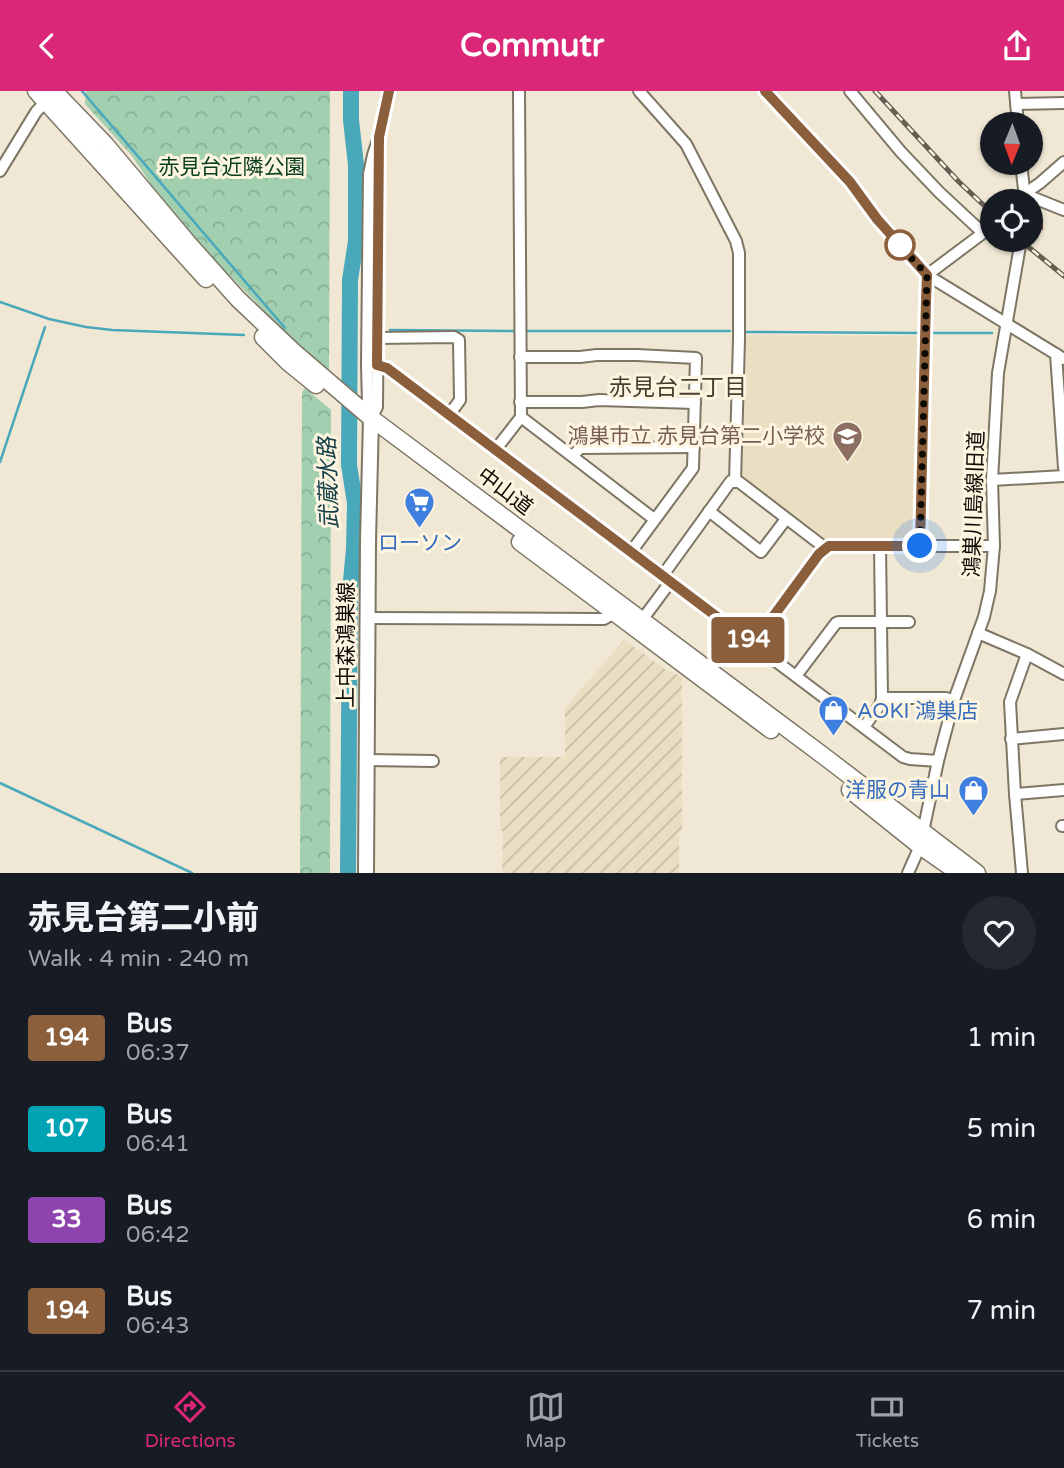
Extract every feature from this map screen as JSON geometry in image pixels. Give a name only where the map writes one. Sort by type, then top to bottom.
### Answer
[{"type":"highway","name":"中山道","points":[[49,93],[105,144],[238,299],[339,398],[614,613],[819,766],[921,839],[977,873]]},
{"type":"highway","name":"中山道","points":[[366,420],[642,620],[921,839],[958,873]]},
{"type":"main road","name":"上中森鴻巣線","points":[[366,420],[366,873]]},
{"type":"street","points":[[372,365],[369,174],[389,91]]},
{"type":"street","points":[[496,450],[521,417],[519,91]]},
{"type":"street","points":[[639,91],[686,144],[736,241],[739,253],[735,482]]},
{"type":"street","points":[[765,91],[850,182],[877,219],[927,275],[1060,357],[1064,468]]},
{"type":"street","points":[[850,91],[908,160],[983,233],[927,275]]},
{"type":"street","points":[[1015,91],[1017,112]]},
{"type":"street","points":[[0,171],[49,93]]},
{"type":"street","points":[[1016,104],[1064,103]]},
{"type":"street","points":[[366,420],[377,338],[379,137]]},
{"type":"street","points":[[1034,189],[1064,162]]},
{"type":"street","points":[[1043,204],[1064,210]]},
{"type":"street","name":"鴻巣川島線旧道","points":[[908,873],[921,839],[954,700],[984,617],[990,591],[994,546],[992,480],[998,373],[1019,252]]},
{"type":"street","points":[[920,546],[927,275]]},
{"type":"street","points":[[377,338],[454,337],[459,340],[460,400],[449,415]]},
{"type":"street","points":[[520,357],[637,355],[696,358],[693,468],[631,551]]},
{"type":"street","points":[[372,365],[387,368],[906,759],[938,761]]},
{"type":"street","points":[[520,402],[599,400],[695,403]]},
{"type":"street","points":[[521,417],[654,519]]},
{"type":"street","points":[[573,456],[580,448],[694,447]]},
{"type":"street","points":[[992,480],[1064,475]]},
{"type":"street","points":[[642,620],[709,511],[731,481],[739,482],[824,549]]},
{"type":"street","points":[[709,511],[761,551],[786,519]]},
{"type":"street","points":[[864,727],[882,698],[880,545]]},
{"type":"street","points":[[753,644],[824,549],[829,546],[994,546]]},
{"type":"street","points":[[368,618],[604,619],[614,613]]},
{"type":"street","points":[[796,675],[836,623],[909,622]]},
{"type":"street","points":[[978,633],[1027,654],[1064,674]]},
{"type":"street","points":[[1022,873],[1010,702],[1027,654]]},
{"type":"street","points":[[882,698],[954,700]]},
{"type":"street","points":[[1012,739],[1064,734]]},
{"type":"street","points":[[367,760],[433,761]]},
{"type":"street","points":[[1015,794],[1064,790]]},
{"type":"shaded area","points":[[744,335],[922,336],[916,539],[913,542],[825,542],[742,479]]},
{"type":"shaded area","points":[[624,640],[665,669],[682,677],[682,831],[679,831],[679,873],[502,873],[500,757],[565,757],[565,708]]},
{"type":"green space","name":"赤見台近隣公園","points":[[86,91],[330,91],[329,371],[297,344],[187,232],[164,204],[132,156],[85,104]]},
{"type":"green space","points":[[305,388],[331,410],[330,873],[300,873],[302,392]]},
{"type":"waterway","points":[[82,91],[285,328]]},
{"type":"waterway","name":"武蔵水路","points":[[348,873],[350,591],[355,503],[349,465],[350,280],[356,241],[356,165],[351,91]]},
{"type":"waterway","points":[[0,302],[49,319],[86,327],[244,335]]},
{"type":"waterway","points":[[0,462],[45,327]]},
{"type":"waterway","points":[[390,330],[514,331]]},
{"type":"waterway","points":[[525,331],[730,331]]},
{"type":"waterway","points":[[744,332],[919,333]]},
{"type":"waterway","points":[[931,333],[992,333]]},
{"type":"waterway","points":[[0,783],[192,873]]},
{"type":"railway","points":[[875,91],[980,202]]},
{"type":"railway","points":[[1035,252],[1064,276]]},
{"type":"bus line","name":"194","points":[[389,91],[379,137],[377,365],[387,368],[753,644],[819,554],[829,546],[920,546],[927,275],[877,219],[850,182],[765,91]]},
{"type":"place","name":"鴻巣市立 赤見台第二小学校","points":[[848,463]]},
{"type":"place","name":"ローソン","points":[[420,530]]},
{"type":"place","name":"AOKI 鴻巣店","points":[[834,738]]},
{"type":"place","name":"洋服の青山","points":[[973,817]]},
{"type":"district","name":"赤見台二丁目","points":[[678,387]]},
{"type":"route","points":[[900,245],[893,238],[927,275],[920,546]]}]
